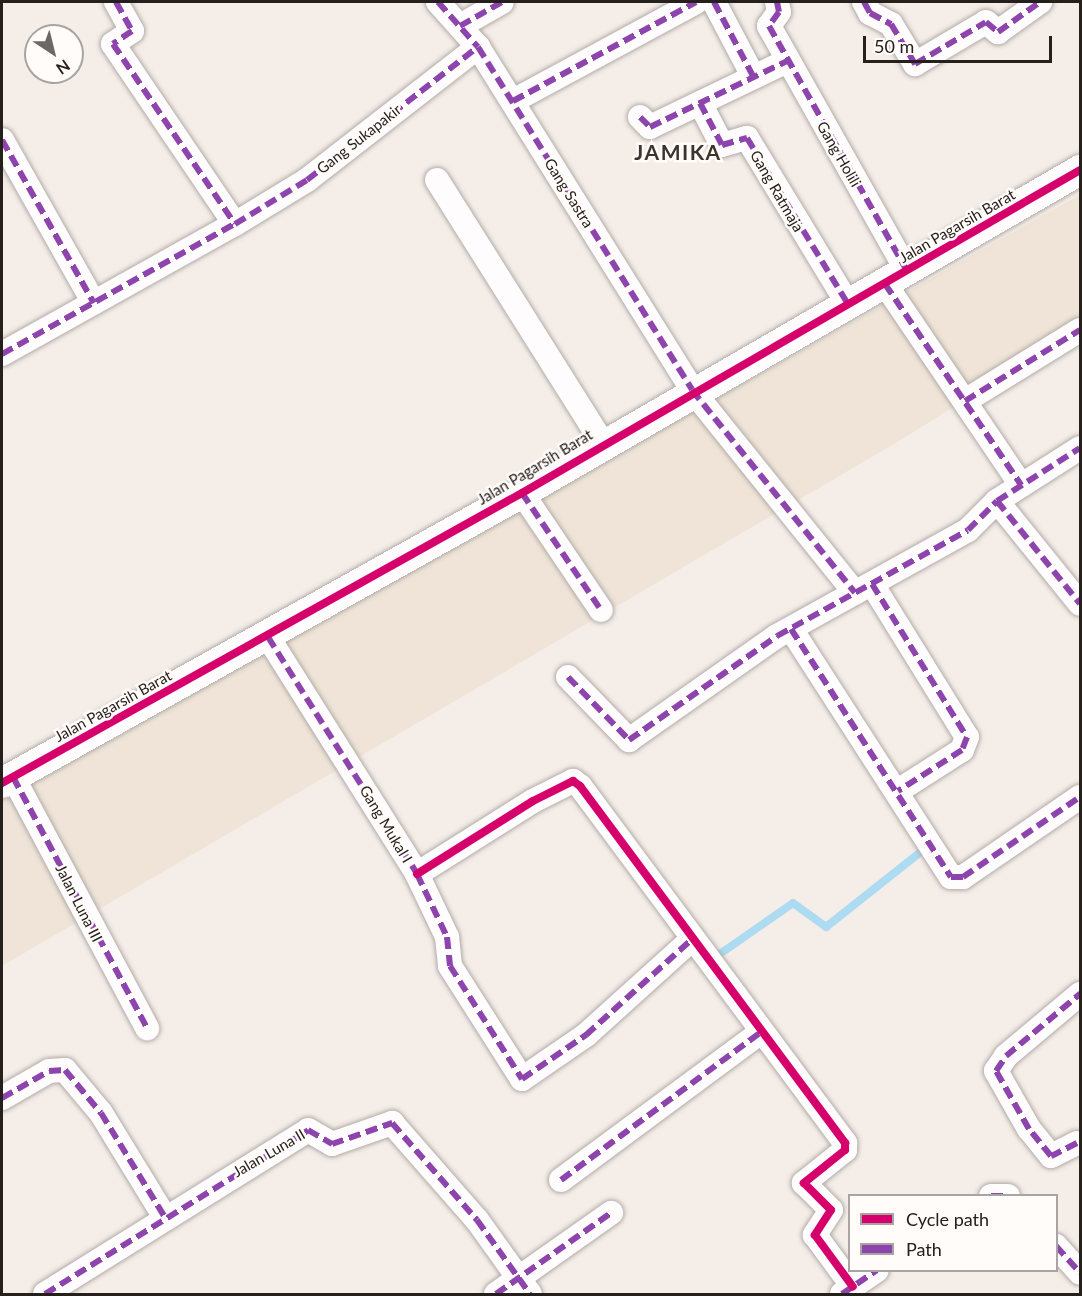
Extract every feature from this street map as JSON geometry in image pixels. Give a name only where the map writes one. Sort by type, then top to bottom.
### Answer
[{"type":"street","points":[[116,2],[132,32],[113,44],[236,224]]},
{"type":"street","name":"Gang Sastra","points":[[438,2],[478,47],[692,390],[864,589],[967,737],[962,750],[898,791]]},
{"type":"street","points":[[460,26],[502,2]]},
{"type":"street","points":[[513,101],[696,2]]},
{"type":"street","points":[[714,2],[753,76]]},
{"type":"street","name":"Gang Holili","points":[[777,2],[779,12],[768,23],[896,278],[965,401],[1022,484]]},
{"type":"street","points":[[864,2],[870,13],[891,24],[915,64],[986,22],[998,32],[1040,2]]},
{"type":"street","name":"Gang Sukapakir","points":[[2,354],[236,224],[307,180],[478,47]]},
{"type":"street","points":[[640,117],[650,127],[787,61]]},
{"type":"street","name":"Gang Ratmaja","points":[[700,103],[722,145],[747,138],[849,304]]},
{"type":"street","points":[[2,140],[94,303]]},
{"type":"street","name":"Jalan Pagarsih Barat","points":[[8,780],[268,637],[522,493],[602,442],[896,278],[1080,170]]},
{"type":"street","points":[[437,180],[602,442]]},
{"type":"street","points":[[965,401],[1080,330]]},
{"type":"street","points":[[568,677],[629,740],[791,628],[968,530],[997,501],[1080,448]]},
{"type":"street","points":[[522,493],[601,610]]},
{"type":"street","points":[[997,501],[1080,604]]},
{"type":"street","points":[[791,628],[956,879],[1080,797]]},
{"type":"street","name":"Gang Mukal I","points":[[268,637],[417,874],[447,938],[450,966],[522,1079],[586,1035],[691,940]]},
{"type":"street","name":"Jalan Luna III","points":[[8,780],[147,1028]]},
{"type":"street","points":[[417,874],[574,781],[760,1033],[847,1146],[804,1184],[831,1210],[816,1235],[847,1291],[874,1272]]},
{"type":"street","points":[[1079,1143],[1052,1156],[1029,1130],[996,1071],[1006,1056],[1080,993]]},
{"type":"street","points":[[561,1180],[760,1033]]},
{"type":"street","points":[[2,1098],[49,1071],[65,1070],[77,1079],[164,1216]]},
{"type":"street","name":"Jalan Luna II","points":[[45,1294],[164,1216],[308,1130],[332,1144],[392,1123],[477,1220],[523,1286]]},
{"type":"street","points":[[496,1294],[523,1286],[611,1213]]},
{"type":"street","points":[[1058,1248],[1080,1273]]},
{"type":"shaded area","points":[[1080,195],[1080,328],[899,441],[2,966],[2,799]]},
{"type":"waterway","points":[[714,958],[793,903],[826,927],[927,847]]},
{"type":"marked path","points":[[116,2],[132,31],[113,44],[235,224],[307,180],[478,47]]},
{"type":"marked path","points":[[438,2],[478,47],[692,390],[855,593]]},
{"type":"marked path","points":[[460,26],[502,2]]},
{"type":"marked path","points":[[513,101],[696,2]]},
{"type":"marked path","points":[[714,2],[753,76]]},
{"type":"marked path","points":[[777,2],[779,12],[769,26],[907,271]]},
{"type":"marked path","points":[[864,2],[870,13],[891,24],[915,64],[986,22],[998,32],[1040,2]]},
{"type":"marked path","points":[[640,117],[650,127],[787,61]]},
{"type":"marked path","points":[[700,103],[722,145],[747,138],[848,304]]},
{"type":"marked path","points":[[2,140],[94,303]]},
{"type":"marked path","points":[[2,354],[235,224]]},
{"type":"marked path","points":[[885,284],[1021,485]]},
{"type":"marked path","points":[[965,401],[1080,330]]},
{"type":"marked path","points":[[568,677],[629,740],[777,636],[968,530],[997,501],[1080,448]]},
{"type":"marked path","points":[[522,493],[601,610]]},
{"type":"marked path","points":[[997,501],[1080,604]]},
{"type":"marked path","points":[[872,584],[967,737],[962,750],[898,791]]},
{"type":"marked path","points":[[791,629],[951,877],[963,877],[1080,797]]},
{"type":"marked path","points":[[268,637],[417,874],[447,937],[450,966],[522,1079],[586,1035],[691,940]]},
{"type":"marked path","points":[[13,777],[147,1028]]},
{"type":"marked path","points":[[1077,1143],[1051,1156],[1029,1129],[996,1071],[1006,1056],[1080,994]]},
{"type":"marked path","points":[[561,1180],[760,1033]]},
{"type":"marked path","points":[[2,1098],[49,1071],[65,1070],[101,1113],[164,1216]]},
{"type":"marked path","points":[[45,1294],[308,1130],[332,1144],[392,1123],[477,1220],[530,1294]]},
{"type":"marked path","points":[[496,1294],[611,1213]]},
{"type":"marked path","points":[[1058,1248],[1080,1273]]},
{"type":"marked path","points":[[842,1294],[874,1272]]},
{"type":"cycle path","points":[[2,783],[522,493],[1080,170]]},
{"type":"cycle path","points":[[417,874],[533,801],[573,781],[580,786],[845,1143],[845,1150],[804,1183],[831,1210],[815,1235],[853,1287]]},
{"type":"district","name":"JAMIKA","points":[[678,152]]}]
